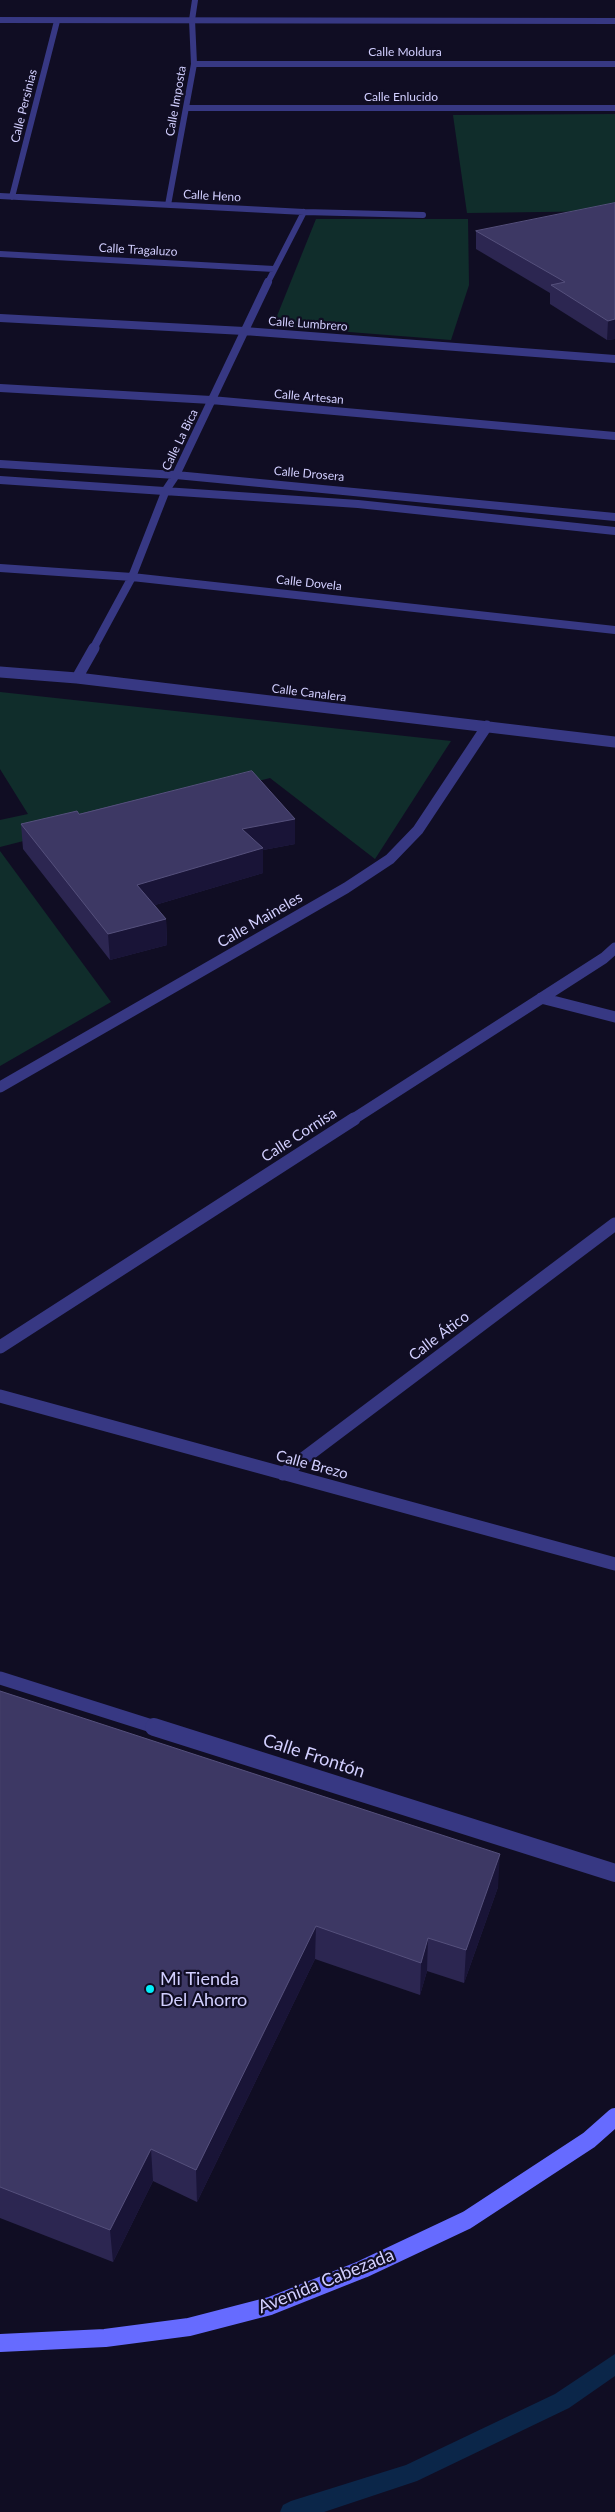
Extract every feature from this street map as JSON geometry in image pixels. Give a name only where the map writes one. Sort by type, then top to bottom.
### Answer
[{"type":"main road","name":"Avenida Cabezada","points":[[0,2343],[95,2339],[188,2327],[270,2306],[362,2269],[467,2220],[589,2140],[615,2117]]},
{"type":"street","name":"Calle Imposta","points":[[168,205],[194,64],[192,20],[195,0]]},
{"type":"street","points":[[0,20],[615,21]]},
{"type":"street","name":"Calle Persinias","points":[[12,197],[57,21]]},
{"type":"street","name":"Calle Moldura","points":[[194,64],[615,64]]},
{"type":"street","name":"Calle Enlucido","points":[[187,108],[615,108]]},
{"type":"street","name":"Calle Heno","points":[[0,196],[304,212],[423,215]]},
{"type":"street","name":"Calle La Bica","points":[[77,678],[132,577],[166,490],[176,475],[274,269],[304,212]]},
{"type":"street","name":"Calle Tragaluzo","points":[[0,254],[274,269]]},
{"type":"street","name":"Calle Lumbrero","points":[[0,318],[244,331],[615,359]]},
{"type":"street","name":"Calle Artesan","points":[[0,388],[211,400],[615,436]]},
{"type":"street","name":"Calle Drosera","points":[[0,464],[176,475],[615,517]]},
{"type":"street","name":"Calle Drosera","points":[[0,480],[358,504],[615,531]]},
{"type":"street","name":"Calle Dovela","points":[[0,568],[132,577],[615,630]]},
{"type":"street","name":"Calle Canalera","points":[[0,672],[77,678],[615,742]]},
{"type":"street","name":"Calle Maineles","points":[[0,1087],[346,888],[390,859],[418,830],[487,726]]},
{"type":"street","name":"Calle Cornisa","points":[[0,1347],[604,958],[615,948]]},
{"type":"street","points":[[541,998],[615,1017]]},
{"type":"street","name":"Calle Ático","points":[[283,1474],[615,1224]]},
{"type":"street","name":"Calle Brezo","points":[[0,1396],[615,1564]]},
{"type":"street","name":"Calle Frontón","points":[[0,1678],[615,1873]]},
{"type":"green space","points":[[615,114],[615,211],[467,213],[453,115]]},
{"type":"green space","points":[[316,219],[468,219],[469,285],[451,340],[273,326]]},
{"type":"green space","points":[[0,692],[451,741],[375,859],[270,778],[0,847],[0,820],[28,814],[0,769]]},
{"type":"green space","points":[[0,851],[111,1002],[0,1066]]},
{"type":"building","points":[[615,203],[615,319],[608,321],[551,285],[565,282],[476,231]]},
{"type":"building","points":[[252,771],[295,819],[242,829],[263,848],[137,885],[166,919],[108,934],[21,824],[77,811],[79,814]]},
{"type":"building","name":"Mi Tienda Del Ahorro","points":[[0,1691],[500,1854],[466,1950],[428,1938],[421,1963],[316,1926],[196,2170],[151,2149],[110,2230],[0,2187]]},
{"type":"waterway","points":[[291,2512],[409,2474],[562,2401],[615,2364]]},
{"type":"place","name":"Mi Tienda Del Ahorro","points":[[150,1989]]}]
